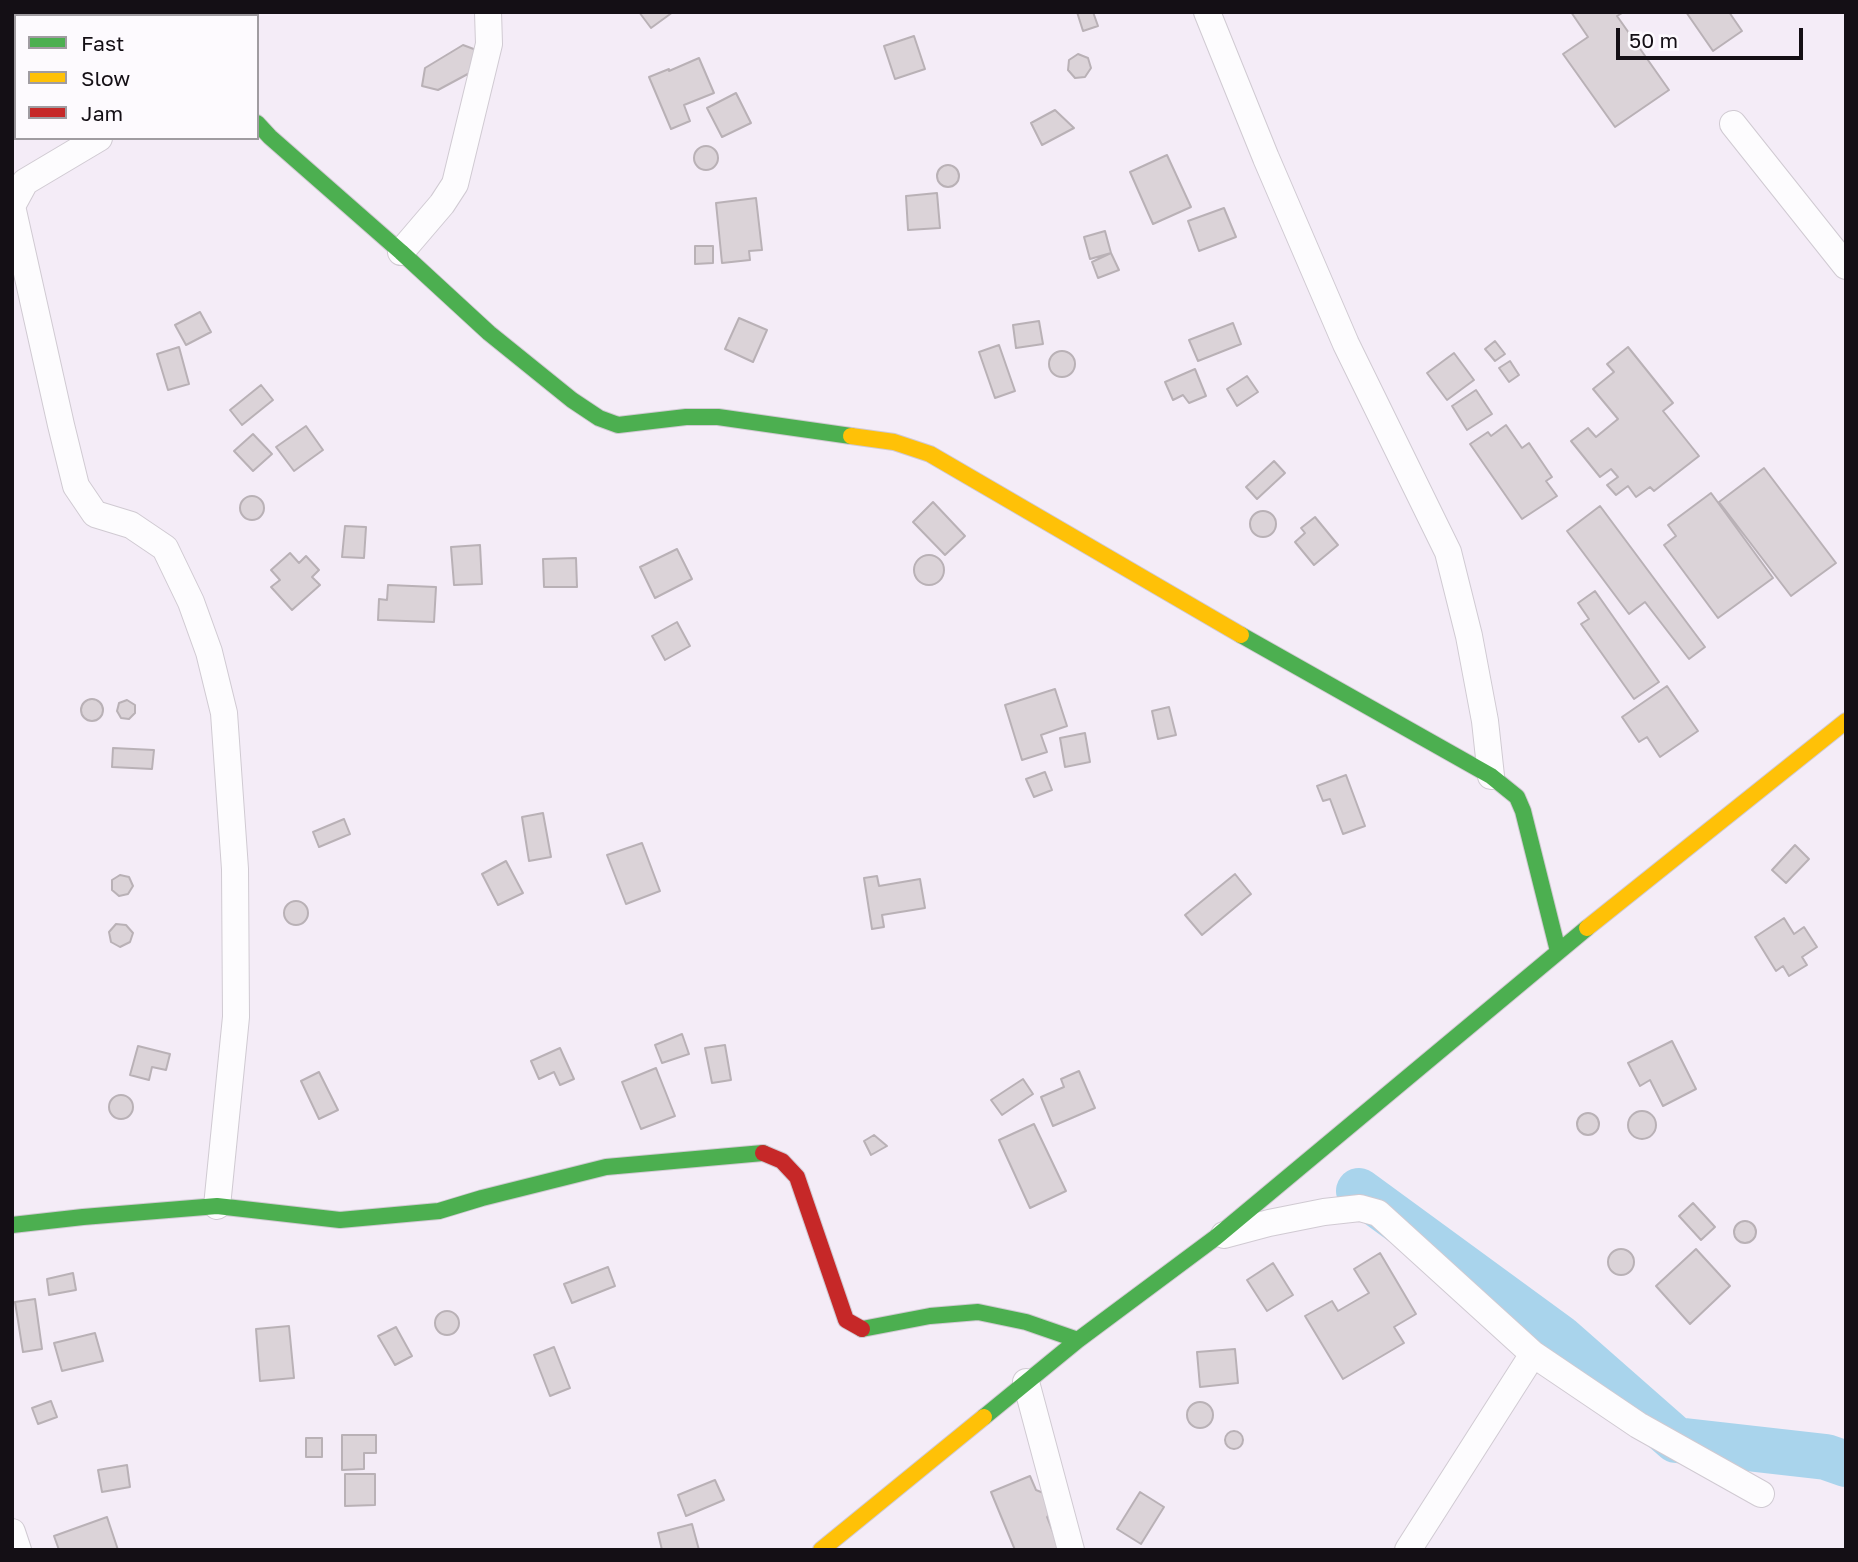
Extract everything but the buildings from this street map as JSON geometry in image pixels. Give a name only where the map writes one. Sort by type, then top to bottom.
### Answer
[{"type":"street","points":[[401,252],[442,204],[455,184],[489,44],[488,12]]},
{"type":"street","points":[[1208,12],[1266,158],[1346,344],[1448,552],[1469,636],[1485,721],[1491,776]]},
{"type":"street","points":[[1733,124],[1846,266]]},
{"type":"street","points":[[261,132],[401,252],[489,333],[572,400],[599,418],[618,425],[686,417],[718,417],[894,442],[930,454],[1205,615],[1491,776],[1517,797],[1558,951]]},
{"type":"street","points":[[96,140],[25,183],[12,206],[76,486],[95,514],[131,525],[165,548],[191,601],[209,652],[223,712],[235,869],[236,1017],[217,1206]]},
{"type":"street","points":[[821,1550],[1078,1340],[1214,1238],[1558,951],[1846,721]]},
{"type":"street","points":[[12,1225],[217,1206],[340,1220],[439,1211],[606,1167],[761,1152],[782,1161],[797,1177],[846,1320],[863,1330],[930,1316],[978,1312],[1026,1322],[1078,1340]]},
{"type":"street","points":[[1214,1238],[1324,1212],[1360,1208],[1378,1213],[1533,1354],[1638,1425],[1761,1494]]},
{"type":"street","points":[[1408,1550],[1533,1354]]},
{"type":"street","points":[[1026,1382],[1071,1550]]},
{"type":"street","points":[[12,1532],[18,1550]]},
{"type":"waterway","points":[[1359,1191],[1560,1338],[1676,1440],[1826,1457],[1846,1464]]},
{"type":"traffic: fast","points":[[259,125],[489,333],[572,400],[599,418],[618,425],[686,417],[718,417],[851,436]]},
{"type":"traffic: fast","points":[[1241,635],[1491,776],[1517,797],[1523,811],[1558,951]]},
{"type":"traffic: fast","points":[[984,1417],[1078,1340],[1215,1238],[1587,928]]},
{"type":"traffic: fast","points":[[12,1225],[217,1206],[340,1220],[439,1211],[606,1167],[763,1153]]},
{"type":"traffic: fast","points":[[862,1329],[930,1316],[978,1312],[1026,1322],[1078,1340]]},
{"type":"traffic: slow","points":[[851,436],[894,442],[930,454],[1241,635]]},
{"type":"traffic: slow","points":[[1587,928],[1846,721]]},
{"type":"traffic: slow","points":[[821,1550],[984,1417]]},
{"type":"traffic: jam","points":[[763,1153],[782,1161],[797,1177],[846,1320],[862,1329]]}]
